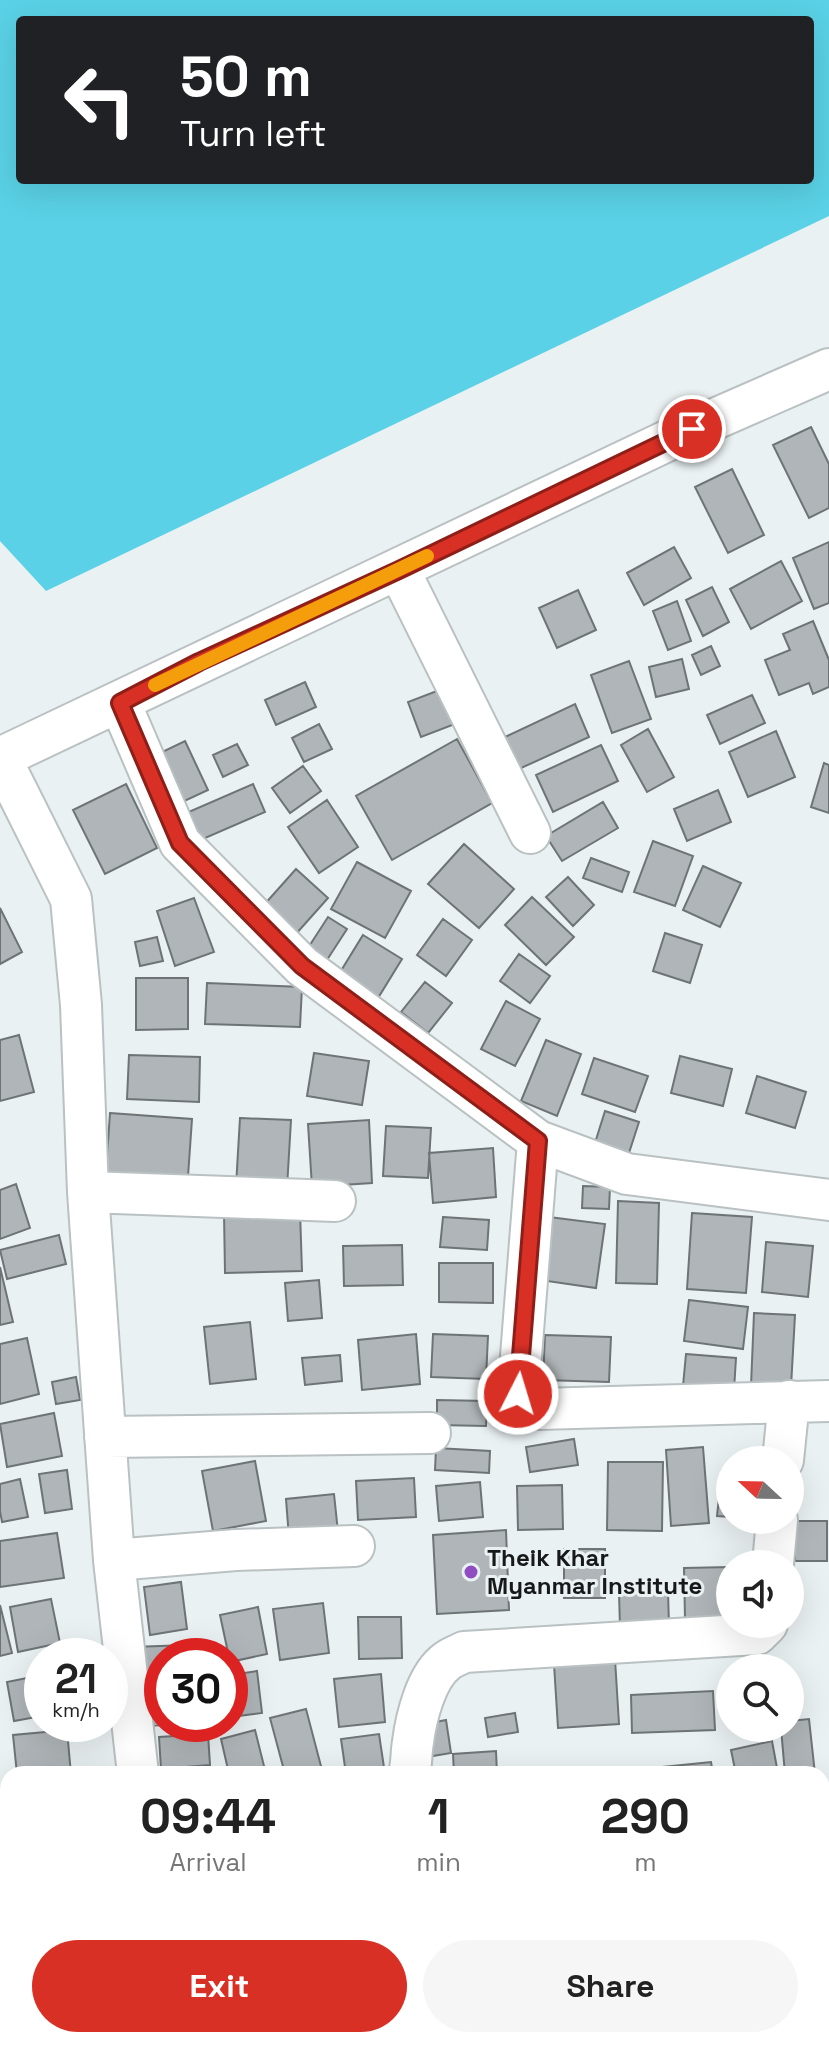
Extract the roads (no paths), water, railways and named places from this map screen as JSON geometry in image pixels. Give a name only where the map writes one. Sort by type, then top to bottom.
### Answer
[{"type":"street","points":[[137,1766],[114,1560],[88,1192],[81,1005],[71,899],[0,758],[692,429],[829,369]]},
{"type":"street","points":[[399,570],[530,833]]},
{"type":"street","points":[[120,703],[180,843],[302,966],[538,1141],[627,1174],[829,1200]]},
{"type":"street","points":[[538,1141],[518,1394],[525,1406],[539,1409],[829,1401]]},
{"type":"street","points":[[88,1192],[335,1201]]},
{"type":"street","points":[[784,1446],[789,1401]]},
{"type":"street","points":[[105,1437],[430,1433]]},
{"type":"street","points":[[114,1560],[236,1550],[354,1546]]},
{"type":"street","points":[[411,1766],[412,1742],[421,1704],[436,1673],[446,1662],[464,1652],[716,1637]]},
{"type":"place","name":"Theik Khar Myanmar Institute","points":[[471,1572]]}]
